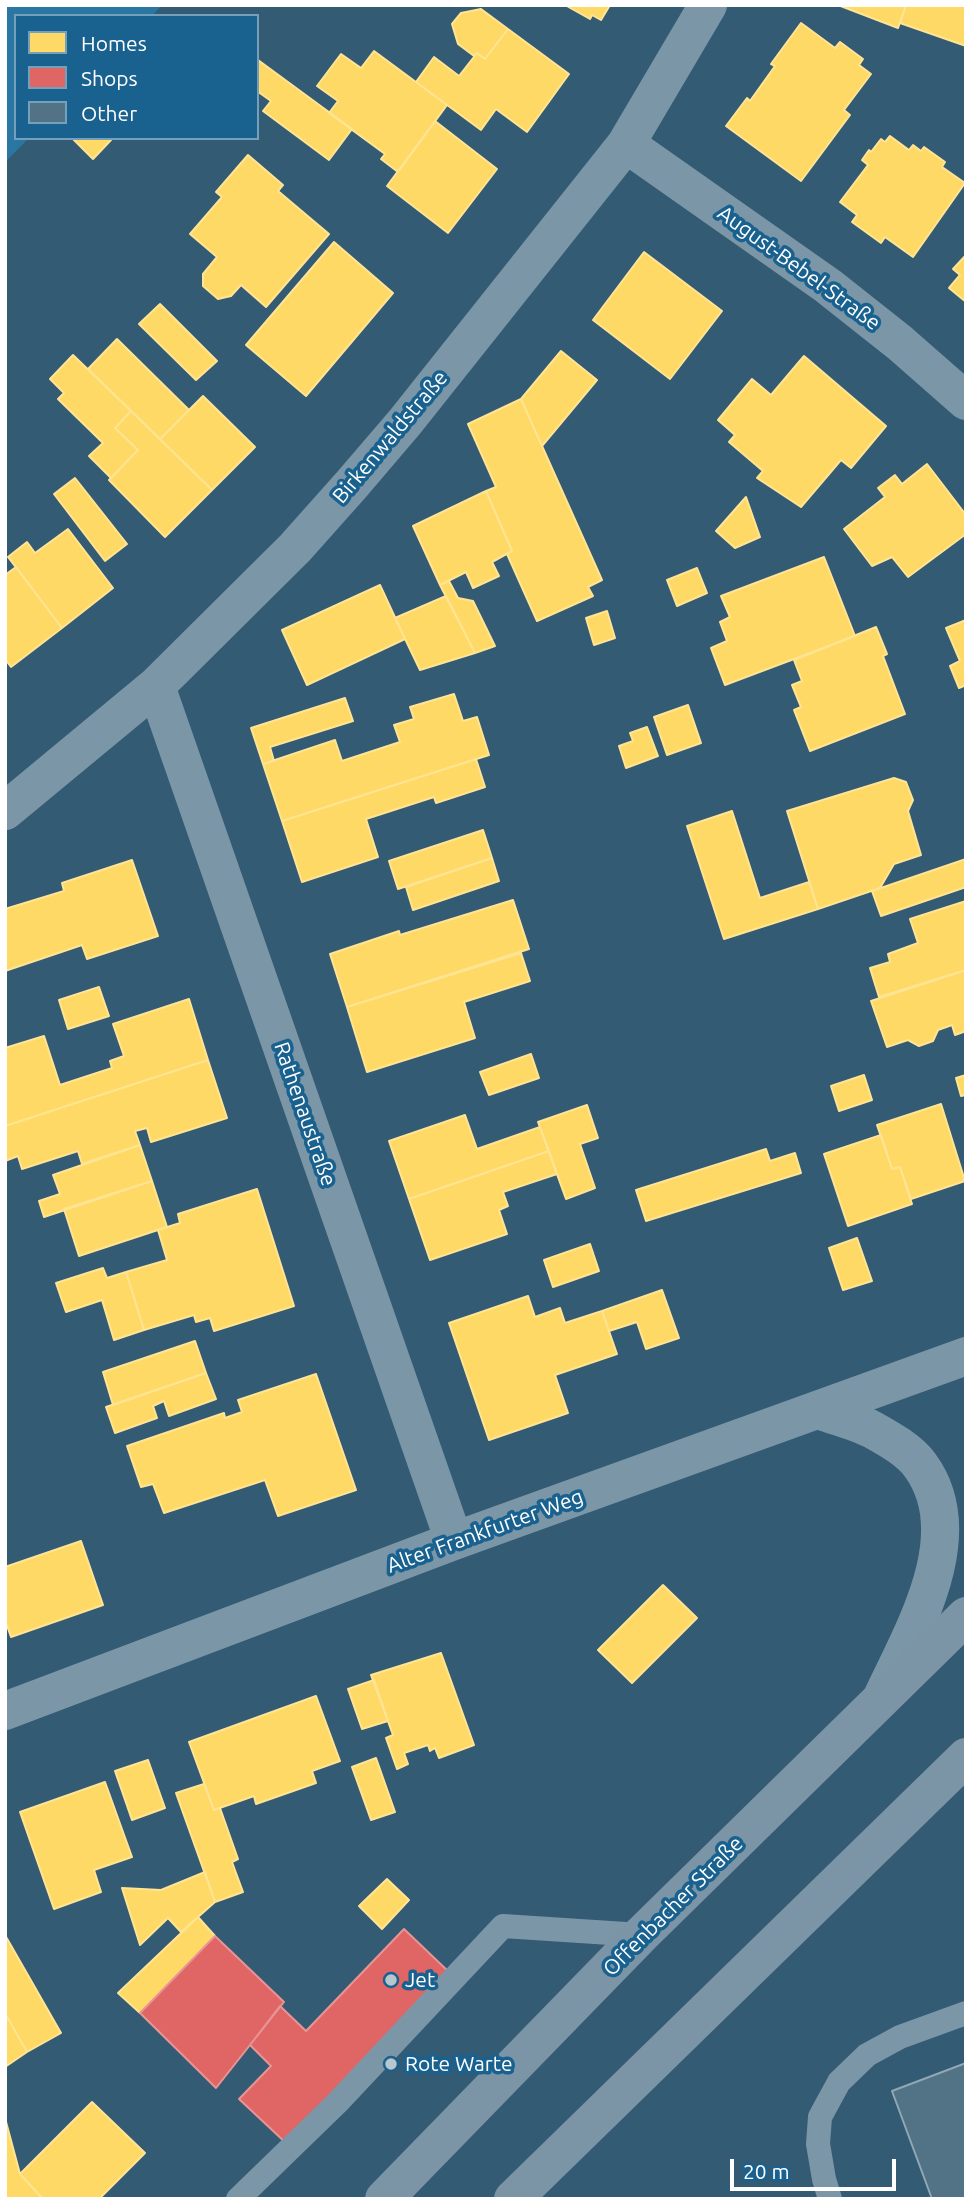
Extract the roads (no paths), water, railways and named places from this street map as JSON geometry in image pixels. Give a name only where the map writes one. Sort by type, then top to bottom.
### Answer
[{"type":"main road","name":"Offenbacher Straße","points":[[384,2199],[641,1935],[966,1616]]},
{"type":"main road","points":[[513,2199],[966,1757]]},
{"type":"street","name":"Birkenwaldstraße","points":[[5,811],[156,687],[295,548],[361,474],[626,144],[708,5]]},
{"type":"street","name":"August-Bebel-Straße","points":[[626,144],[828,286],[900,343],[966,401]]},
{"type":"street","name":"Rathenaustraße","points":[[156,687],[454,1541]]},
{"type":"street","name":"Alter Frankfurter Weg","points":[[5,1711],[454,1541],[966,1356]]},
{"type":"street","points":[[817,1410],[871,1429],[902,1448],[919,1464],[932,1485],[939,1511],[941,1537],[936,1572],[921,1614],[878,1704]]},
{"type":"lane","points":[[238,2199],[337,2103],[503,1926],[641,1935]]},
{"type":"lane","points":[[831,2199],[824,2179],[818,2144],[820,2117],[839,2082],[867,2055],[889,2043],[966,2013]]},
{"type":"place","name":"Jet","points":[[391,1980]]},
{"type":"place","name":"Rote Warte","points":[[391,2064]]}]
